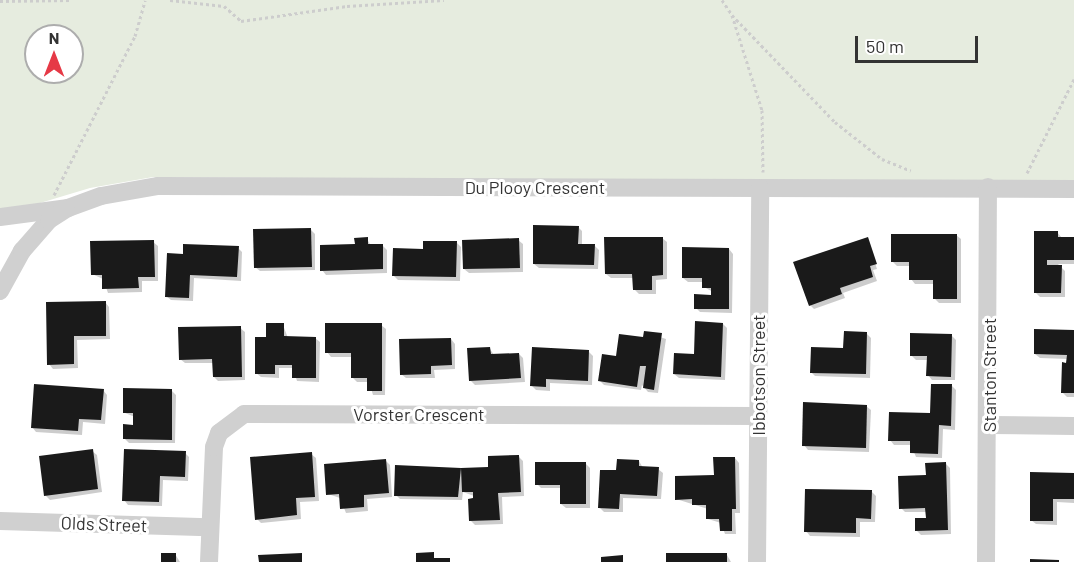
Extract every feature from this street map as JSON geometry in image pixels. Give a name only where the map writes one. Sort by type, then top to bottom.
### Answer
[{"type":"street","name":"Du Plooy Crescent","points":[[0,218],[62,208],[101,196],[158,186],[1074,189]]},
{"type":"street","name":"Ibbotson Street","points":[[757,562],[760,188]]},
{"type":"street","name":"Stanton Street","points":[[986,562],[990,425],[988,188]]},
{"type":"street","points":[[0,291],[22,251],[62,208]]},
{"type":"street","name":"Vorster Crescent","points":[[209,562],[208,527],[214,447],[219,433],[244,414],[758,416]]},
{"type":"street","points":[[990,425],[1074,426]]},
{"type":"street","name":"Olds Street","points":[[0,521],[208,527]]},
{"type":"path","points":[[0,1],[72,0]]},
{"type":"path","points":[[62,208],[54,192],[135,36],[146,0]]},
{"type":"path","points":[[170,0],[224,6],[242,21],[347,6],[444,0]]},
{"type":"path","points":[[722,0],[732,15],[835,122],[882,159],[922,175]]},
{"type":"path","points":[[732,15],[762,110],[765,157],[760,188]]},
{"type":"path","points":[[1019,188],[1074,79]]},
{"type":"shaded area","points":[[0,0],[1074,0],[1074,183],[153,177],[90,188],[0,215]]},
{"type":"building","points":[[533,225],[579,226],[578,244],[595,244],[594,265],[533,264]]},
{"type":"building","points":[[311,228],[312,267],[254,268],[253,229]]},
{"type":"building","points":[[1034,231],[1058,231],[1058,237],[1074,237],[1074,260],[1047,260],[1047,265],[1062,265],[1061,293],[1034,293]]},
{"type":"building","points":[[891,234],[957,234],[957,299],[933,299],[933,280],[909,280],[909,262],[891,262]]},
{"type":"building","points":[[368,237],[368,244],[383,244],[383,269],[320,271],[320,245],[355,244],[354,238]]},
{"type":"building","points":[[604,237],[663,237],[663,275],[652,276],[652,290],[633,290],[632,274],[605,274]]},
{"type":"building","points":[[868,237],[877,264],[870,266],[873,277],[840,288],[842,294],[809,306],[793,262]]},
{"type":"building","points":[[519,238],[520,268],[463,269],[462,240]]},
{"type":"building","points":[[154,240],[155,277],[138,277],[139,288],[102,289],[102,275],[91,275],[90,241]]},
{"type":"building","points":[[423,241],[457,241],[456,277],[392,276],[393,248],[423,249]]},
{"type":"building","points":[[183,244],[239,246],[237,277],[190,275],[189,298],[165,297],[167,253],[183,254]]},
{"type":"building","points":[[682,247],[729,248],[729,309],[694,309],[694,294],[711,295],[711,288],[702,288],[702,278],[682,278]]},
{"type":"building","points":[[106,301],[106,336],[74,336],[74,364],[47,365],[46,302]]},
{"type":"building","points":[[695,321],[723,323],[721,377],[673,374],[674,353],[694,354]]},
{"type":"building","points":[[266,323],[284,323],[284,336],[316,337],[316,378],[292,378],[292,365],[275,365],[275,374],[255,374],[255,337],[266,337]]},
{"type":"building","points":[[325,323],[382,323],[382,391],[367,391],[367,378],[351,378],[351,353],[325,353]]},
{"type":"building","points":[[241,326],[242,377],[213,377],[212,359],[179,360],[178,327]]},
{"type":"building","points":[[1034,329],[1074,330],[1074,393],[1061,393],[1062,362],[1066,363],[1067,355],[1034,354]]},
{"type":"building","points":[[644,331],[662,333],[654,390],[643,388],[646,366],[640,366],[637,387],[598,381],[602,354],[616,356],[619,334],[643,337]]},
{"type":"building","points":[[844,331],[867,332],[866,374],[810,373],[811,347],[843,348]]},
{"type":"building","points":[[910,333],[952,334],[951,377],[926,376],[927,356],[910,356]]},
{"type":"building","points":[[451,338],[452,365],[431,366],[431,374],[400,375],[399,339]]},
{"type":"building","points":[[490,347],[491,354],[519,353],[521,378],[469,381],[467,348]]},
{"type":"building","points":[[532,347],[589,350],[588,381],[546,379],[546,387],[530,386]]},
{"type":"building","points":[[34,384],[104,389],[101,420],[79,419],[78,431],[31,428]]},
{"type":"building","points":[[931,384],[952,384],[951,426],[939,425],[938,454],[910,453],[910,441],[888,441],[889,412],[930,413]]},
{"type":"building","points":[[123,388],[172,389],[172,440],[123,439],[123,424],[133,425],[133,413],[123,413]]},
{"type":"building","points":[[803,402],[867,405],[866,448],[802,446]]},
{"type":"building","points":[[93,449],[98,489],[44,496],[39,456]]},
{"type":"building","points":[[124,449],[186,451],[185,477],[160,476],[159,502],[122,501]]},
{"type":"building","points":[[312,452],[315,497],[296,498],[297,515],[255,520],[250,457]]},
{"type":"building","points":[[519,455],[521,492],[498,493],[500,520],[469,521],[468,499],[473,498],[473,492],[462,492],[461,468],[488,467],[488,456]]},
{"type":"building","points":[[713,457],[735,457],[736,509],[732,509],[732,531],[720,531],[719,519],[706,519],[706,505],[692,505],[692,499],[675,500],[675,476],[714,475]]},
{"type":"building","points":[[386,459],[389,493],[364,495],[364,507],[340,509],[339,494],[326,495],[324,464]]},
{"type":"building","points":[[617,459],[639,460],[639,466],[659,467],[657,496],[620,494],[619,509],[598,508],[600,470],[616,470]]},
{"type":"building","points":[[535,462],[586,462],[586,504],[560,504],[560,485],[535,485]]},
{"type":"building","points":[[946,462],[948,530],[915,531],[915,518],[926,518],[925,508],[899,509],[898,476],[926,475],[925,463]]},
{"type":"building","points":[[395,465],[461,468],[458,497],[394,496]]},
{"type":"building","points":[[1030,472],[1074,473],[1074,499],[1053,499],[1053,521],[1030,521]]},
{"type":"building","points":[[805,489],[872,490],[871,519],[856,518],[856,533],[804,532]]},
{"type":"building","points":[[434,552],[434,558],[450,558],[450,562],[416,562],[416,553]]},
{"type":"building","points":[[161,553],[176,553],[176,562],[161,562]]},
{"type":"building","points":[[302,553],[302,562],[259,562],[258,555]]},
{"type":"building","points":[[666,553],[727,553],[727,562],[666,562]]},
{"type":"building","points":[[623,555],[623,562],[601,562],[601,557]]},
{"type":"building","points":[[1030,559],[1059,560],[1059,562],[1030,562]]}]
